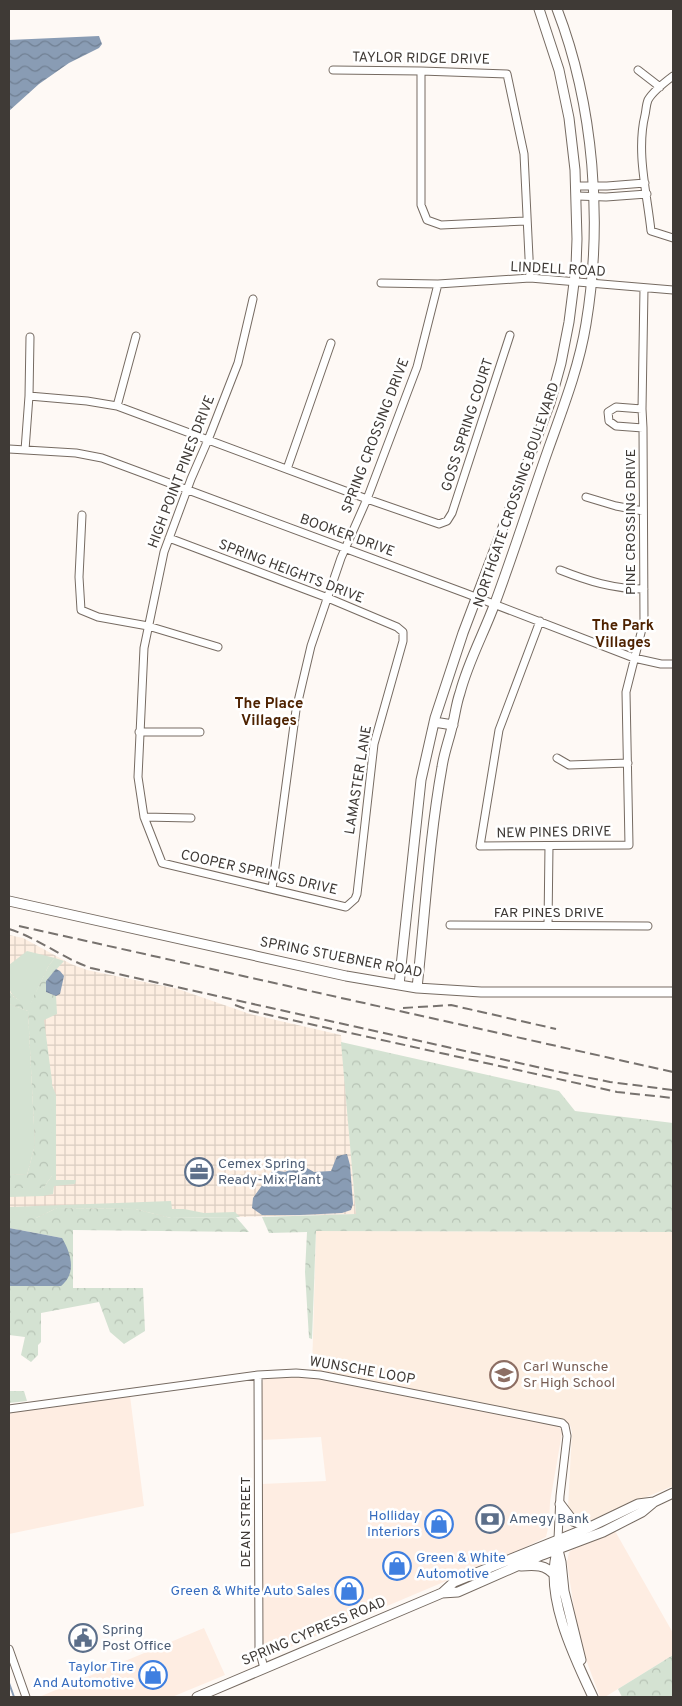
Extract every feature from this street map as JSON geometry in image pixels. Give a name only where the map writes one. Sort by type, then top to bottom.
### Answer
[{"type":"main road","name":"NORTHGATE CROSSING BOULEVARD","points":[[400,985],[416,844],[421,780],[434,722],[463,633],[550,403],[561,363],[569,322],[578,239],[577,186],[569,118],[559,70],[539,9]]},
{"type":"main road","name":"NORTHGATE CROSSING BOULEVARD","points":[[417,988],[431,846],[442,765],[453,725],[459,693],[494,604],[577,366],[586,324],[592,282],[594,214],[590,140],[575,65],[557,9]]},
{"type":"main road","points":[[559,70],[575,65]]},
{"type":"main road","points":[[535,443],[548,448]]},
{"type":"main road","points":[[434,722],[453,725]]},
{"type":"main road","points":[[416,844],[431,846]]},
{"type":"main road","name":"SPRING STUEBNER ROAD","points":[[9,900],[346,976],[417,988],[481,992],[673,992]]},
{"type":"main road","name":"SPRING CYPRESS ROAD","points":[[197,1697],[442,1592],[454,1582],[558,1544],[603,1532],[642,1512],[654,1502],[673,1493]]},
{"type":"main road","name":"SPRING CYPRESS ROAD","points":[[442,1592],[458,1592],[515,1567],[638,1504],[654,1502]]},
{"type":"main road","points":[[560,1504],[573,1521],[590,1527]]},
{"type":"main road","points":[[558,1544],[554,1562],[554,1576],[563,1626],[593,1697]]},
{"type":"main road","points":[[558,1544],[564,1591],[582,1672]]},
{"type":"main road","points":[[515,1567],[543,1566],[551,1571],[554,1576]]},
{"type":"street","name":"TAYLOR RIDGE DRIVE","points":[[333,70],[507,74],[524,154],[526,221]]},
{"type":"street","points":[[638,70],[660,87]]},
{"type":"street","points":[[421,71],[421,205],[427,220],[441,225],[526,221],[530,278]]},
{"type":"street","points":[[673,76],[649,100],[642,128],[641,158],[651,231],[673,238]]},
{"type":"street","points":[[577,186],[645,183]]},
{"type":"street","points":[[577,196],[606,197],[647,194]]},
{"type":"street","name":"LINDELL ROAD","points":[[381,283],[438,284],[530,278],[574,280],[673,290]]},
{"type":"street","name":"SPRING CROSSING DRIVE","points":[[272,889],[296,710],[311,646],[345,549],[367,499],[417,367],[438,284]]},
{"type":"street","name":"PINE CROSSING DRIVE","points":[[629,845],[626,692],[644,621],[642,409],[644,288]]},
{"type":"street","name":"HIGH POINT PINES DRIVE","points":[[162,863],[144,817],[138,777],[144,648],[164,552],[238,363],[252,299]]},
{"type":"street","name":"GOSS SPRING COURT","points":[[367,499],[439,524],[447,521],[452,513],[510,335]]},
{"type":"street","points":[[118,406],[136,336]]},
{"type":"street","points":[[25,450],[29,396],[30,338]]},
{"type":"street","points":[[286,469],[331,343]]},
{"type":"street","points":[[29,396],[86,400],[118,406],[367,499]]},
{"type":"street","points":[[642,409],[616,407],[608,412],[609,421],[616,426],[643,428]]},
{"type":"street","name":"BOOKER DRIVE","points":[[9,449],[76,453],[102,458],[540,621],[634,658],[661,664],[673,664]]},
{"type":"street","points":[[586,497],[616,506],[643,511]]},
{"type":"street","points":[[82,515],[79,577],[81,610],[98,617],[148,626],[218,647]]},
{"type":"street","name":"SPRING HEIGHTS DRIVE","points":[[169,538],[328,598],[397,627],[403,632]]},
{"type":"street","points":[[560,570],[591,582],[623,589],[644,589]]},
{"type":"street","name":"NEW PINES DRIVE","points":[[540,621],[499,730],[480,846],[629,845]]},
{"type":"street","name":"LAMASTER LANE","points":[[351,904],[355,900],[356,894],[374,744],[403,641],[403,632]]},
{"type":"street","points":[[140,732],[200,732]]},
{"type":"street","points":[[558,758],[569,764],[628,763]]},
{"type":"street","points":[[144,817],[191,818]]},
{"type":"street","points":[[548,925],[549,846]]},
{"type":"street","name":"COOPER SPRINGS DRIVE","points":[[162,863],[346,907],[351,904]]},
{"type":"street","name":"FAR PINES DRIVE","points":[[450,925],[648,926]]},
{"type":"street","name":"WUNSCHE LOOP","points":[[9,1409],[258,1375],[296,1373],[320,1375],[562,1423],[567,1429],[567,1436],[558,1544]]},
{"type":"street","name":"DEAN STREET","points":[[258,1375],[258,1648],[264,1668]]},
{"type":"street","points":[[9,1649],[26,1697]]},
{"type":"shaded area","points":[[9,935],[23,938],[71,964],[87,970],[178,989],[250,1014],[341,1035],[356,1214],[236,1217],[9,1218]]},
{"type":"shaded area","name":"Carl Wunsche Sr High School","points":[[316,1231],[673,1232],[673,1486],[591,1520],[577,1519],[571,1514],[568,1507],[572,1432],[570,1425],[566,1421],[386,1384],[312,1371]]},
{"type":"shaded area","points":[[314,1377],[557,1426],[561,1429],[562,1433],[546,1537],[522,1549],[271,1655],[265,1655],[262,1652],[262,1484],[326,1481],[321,1437],[262,1440],[263,1380],[266,1378]]},
{"type":"shaded area","points":[[130,1396],[144,1506],[9,1534],[9,1412]]},
{"type":"shaded area","points":[[615,1531],[673,1633],[673,1655],[605,1697],[600,1697],[582,1649],[577,1629],[567,1562],[569,1552],[575,1548]]},
{"type":"shaded area","points":[[204,1628],[225,1675],[172,1697],[39,1697]]},
{"type":"green space","points":[[27,951],[55,958],[49,965],[29,1007],[12,994],[9,986],[9,965]]},
{"type":"green space","points":[[55,958],[64,961],[46,981],[46,992],[56,996],[57,1014],[44,1020],[52,1081],[52,1176],[43,1188],[9,1188],[9,1174],[27,1175],[35,1145],[28,1011],[9,1004],[9,991],[14,997],[29,1006],[49,965]]},
{"type":"green space","points":[[9,1004],[28,1011],[35,1145],[27,1175],[9,1174]]},
{"type":"green space","points":[[341,1042],[559,1091],[575,1111],[673,1123],[673,1232],[316,1231],[312,1339],[309,1338],[305,1272],[307,1232],[269,1233],[262,1217],[356,1214]]},
{"type":"green space","points":[[52,1085],[56,1095],[56,1180],[76,1180],[75,1184],[54,1186],[53,1194],[43,1196],[9,1197],[9,1188],[43,1188],[52,1176]]},
{"type":"green space","points":[[171,1201],[172,1209],[204,1213],[235,1212],[240,1217],[171,1218],[135,1209],[57,1208],[36,1218],[9,1218],[9,1207]]},
{"type":"green space","points":[[57,1208],[135,1209],[171,1218],[236,1217],[249,1232],[73,1230],[73,1288],[143,1288],[145,1331],[124,1344],[110,1332],[99,1302],[41,1313],[41,1342],[38,1345],[38,1355],[31,1362],[21,1355],[25,1337],[9,1335],[9,1286],[61,1286],[62,1238],[9,1228],[9,1218],[36,1218]]},
{"type":"green space","points":[[9,1391],[24,1391],[27,1401],[9,1403]]},
{"type":"green space","points":[[673,1655],[673,1697],[622,1697],[618,1689]]},
{"type":"water","points":[[99,36],[102,44],[99,48],[69,63],[39,84],[9,111],[9,40]]},
{"type":"water","points":[[56,969],[64,976],[60,994],[56,996],[46,992],[46,981]]},
{"type":"water","points":[[347,1154],[350,1165],[353,1204],[351,1210],[342,1213],[262,1215],[252,1208],[253,1198],[273,1170],[285,1172],[295,1167],[305,1167],[314,1172],[331,1171],[337,1156]]},
{"type":"water","points":[[9,1228],[62,1238],[70,1256],[71,1269],[66,1281],[61,1286],[9,1286]]},
{"type":"waterway","points":[[9,1683],[14,1697]]},
{"type":"railway","points":[[19,926],[673,1072]]},
{"type":"railway","points":[[9,929],[30,937],[91,968],[555,1071],[610,1082],[673,1090]]},
{"type":"railway","points":[[235,1005],[251,1011],[617,1092],[673,1098]]},
{"type":"railway","points":[[403,1008],[451,1005],[556,1029]]},
{"type":"place","name":"Cemex Spring Ready-Mix Plant","points":[[199,1172]]},
{"type":"place","name":"Carl Wunsche Sr High School","points":[[504,1375]]},
{"type":"place","name":"Amegy Bank","points":[[490,1519]]},
{"type":"place","name":"Holliday Interiors","points":[[439,1524]]},
{"type":"place","name":"Green & White Automotive","points":[[397,1566]]},
{"type":"place","name":"Green & White Auto Sales","points":[[349,1591]]},
{"type":"place","name":"Spring Post Office","points":[[83,1638]]},
{"type":"place","name":"Taylor Tire And Automotive","points":[[153,1675]]},
{"type":"district","name":"The Park Villages","points":[[623,634]]},
{"type":"district","name":"The Place Villages","points":[[269,712]]}]
